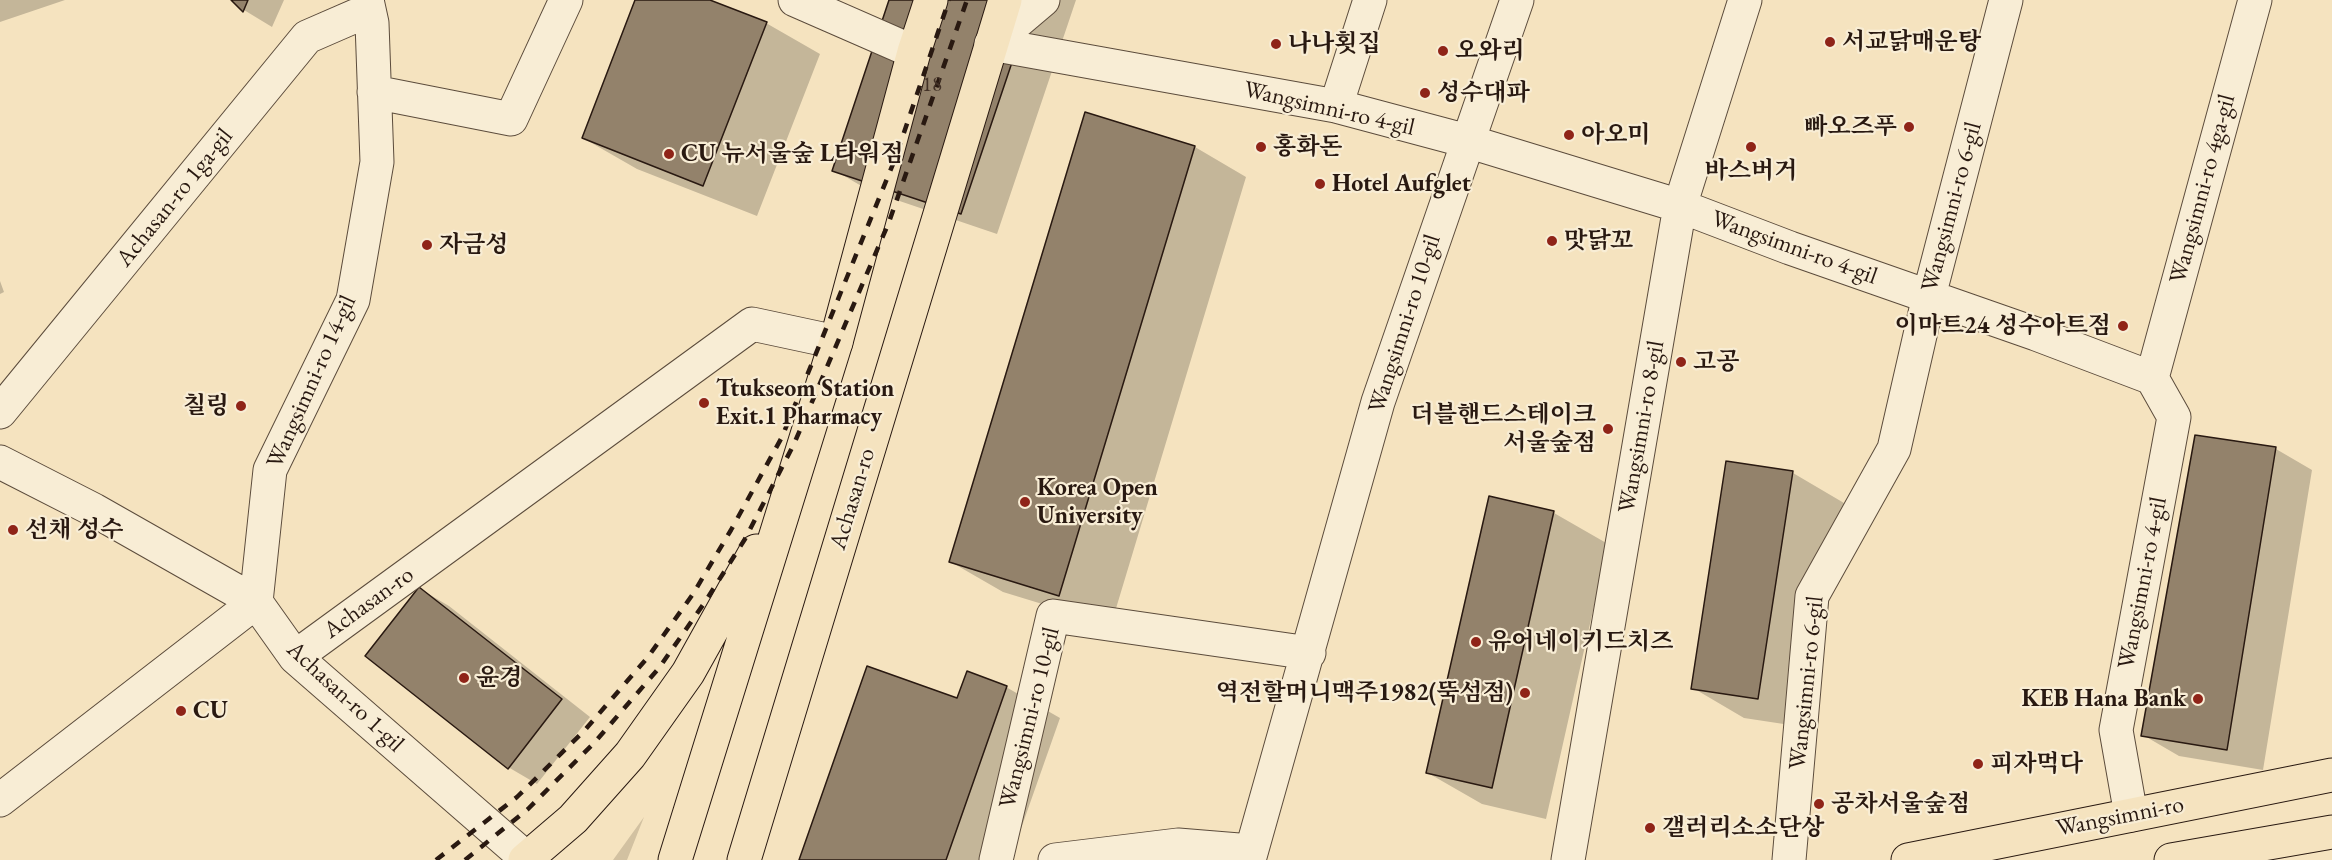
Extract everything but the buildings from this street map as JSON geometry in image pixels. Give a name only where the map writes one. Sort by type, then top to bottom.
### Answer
[{"type":"main road","points":[[675,860],[836,342],[915,52],[932,0]]},
{"type":"main road","name":"Achasan-ro","points":[[744,860],[1005,0]]},
{"type":"main road","points":[[526,859],[573,819],[630,755],[688,673],[718,623],[793,481]]},
{"type":"main road","name":"Wangsimni-ro","points":[[1908,860],[2332,775]]},
{"type":"main road","points":[[2171,860],[2332,832]]},
{"type":"street","points":[[374,92],[511,119],[566,0]]},
{"type":"street","points":[[795,0],[915,52]]},
{"type":"street","points":[[991,44],[1043,0]]},
{"type":"street","points":[[1336,106],[1370,0]]},
{"type":"street","name":"Wangsimni-ro 10-gil","points":[[1055,860],[1178,845],[1250,855],[1309,653],[1378,402],[1517,0]]},
{"type":"street","name":"Wangsimni-ro 8-gil","points":[[1568,860],[1680,206],[1745,0]]},
{"type":"street","name":"Wangsimni-ro 6-gil","points":[[1790,860],[1812,596],[1894,449],[1929,296],[2006,0]]},
{"type":"street","name":"Wangsimni-ro 4ga-gil","points":[[2152,378],[2255,0]]},
{"type":"street","name":"Wangsimni-ro 14-gil","points":[[256,602],[270,470],[353,300],[377,162],[372,23],[368,5]]},
{"type":"street","name":"Achasan-ro 1ga-gil","points":[[0,412],[308,36],[368,5]]},
{"type":"street","name":"Wangsimni-ro 4-gil","points":[[991,44],[1336,106],[1467,141],[1680,206],[2152,378],[2174,417],[2116,730],[2131,815]]},
{"type":"street","name":"Achasan-ro","points":[[295,657],[752,324],[836,342]]},
{"type":"street","name":"Achasan-ro 1-gil","points":[[0,462],[94,510],[256,602],[295,657],[526,859]]},
{"type":"street","points":[[0,800],[256,602]]},
{"type":"street","name":"Wangsimni-ro 10-gil","points":[[996,860],[1053,616],[1309,653]]},
{"type":"shaded area","points":[[644,817],[627,860],[613,860]]},
{"type":"railway","points":[[436,860],[517,797],[584,731],[648,657],[693,594],[782,437],[895,159],[949,0]]},
{"type":"railway","points":[[465,860],[528,809],[595,742],[659,668],[745,539],[794,444],[889,222],[967,0]]},
{"type":"place","name":"서교닭매운탕","points":[[1830,42]]},
{"type":"place","name":"나나횟집","points":[[1276,44]]},
{"type":"place","name":"오와리","points":[[1443,51]]},
{"type":"place","name":"성수대파","points":[[1425,93]]},
{"type":"place","name":"빠오즈푸","points":[[1909,127]]},
{"type":"place","name":"아오미","points":[[1569,135]]},
{"type":"place","name":"홍화돈","points":[[1261,147]]},
{"type":"place","name":"바스버거","points":[[1751,147]]},
{"type":"place","name":"CU 뉴서울숲 L타워점","points":[[669,154]]},
{"type":"place","name":"Hotel Aufglet","points":[[1320,184]]},
{"type":"place","name":"맛닭꼬","points":[[1552,241]]},
{"type":"place","name":"자금성","points":[[427,245]]},
{"type":"place","name":"이마트24 성수아트점","points":[[2123,326]]},
{"type":"place","name":"고공","points":[[1681,362]]},
{"type":"place","name":"Ttukseom Station Exit.1 Pharmacy","points":[[704,403]]},
{"type":"place","name":"칠링","points":[[241,406]]},
{"type":"place","name":"더블핸드스테이크 서울숲점","points":[[1608,429]]},
{"type":"place","name":"Korea Open University","points":[[1025,502]]},
{"type":"place","name":"선채 성수","points":[[13,530]]},
{"type":"place","name":"유어네이키드치즈","points":[[1476,642]]},
{"type":"place","name":"윤경","points":[[464,678]]},
{"type":"place","name":"역전할머니맥주1982(뚝섬점)","points":[[1525,693]]},
{"type":"place","name":"KEB Hana Bank","points":[[2198,699]]},
{"type":"place","name":"CU","points":[[181,711]]},
{"type":"place","name":"피자먹다","points":[[1978,764]]},
{"type":"place","name":"공차서울숲점","points":[[1819,804]]},
{"type":"place","name":"갤러리소소단상","points":[[1650,828]]}]
